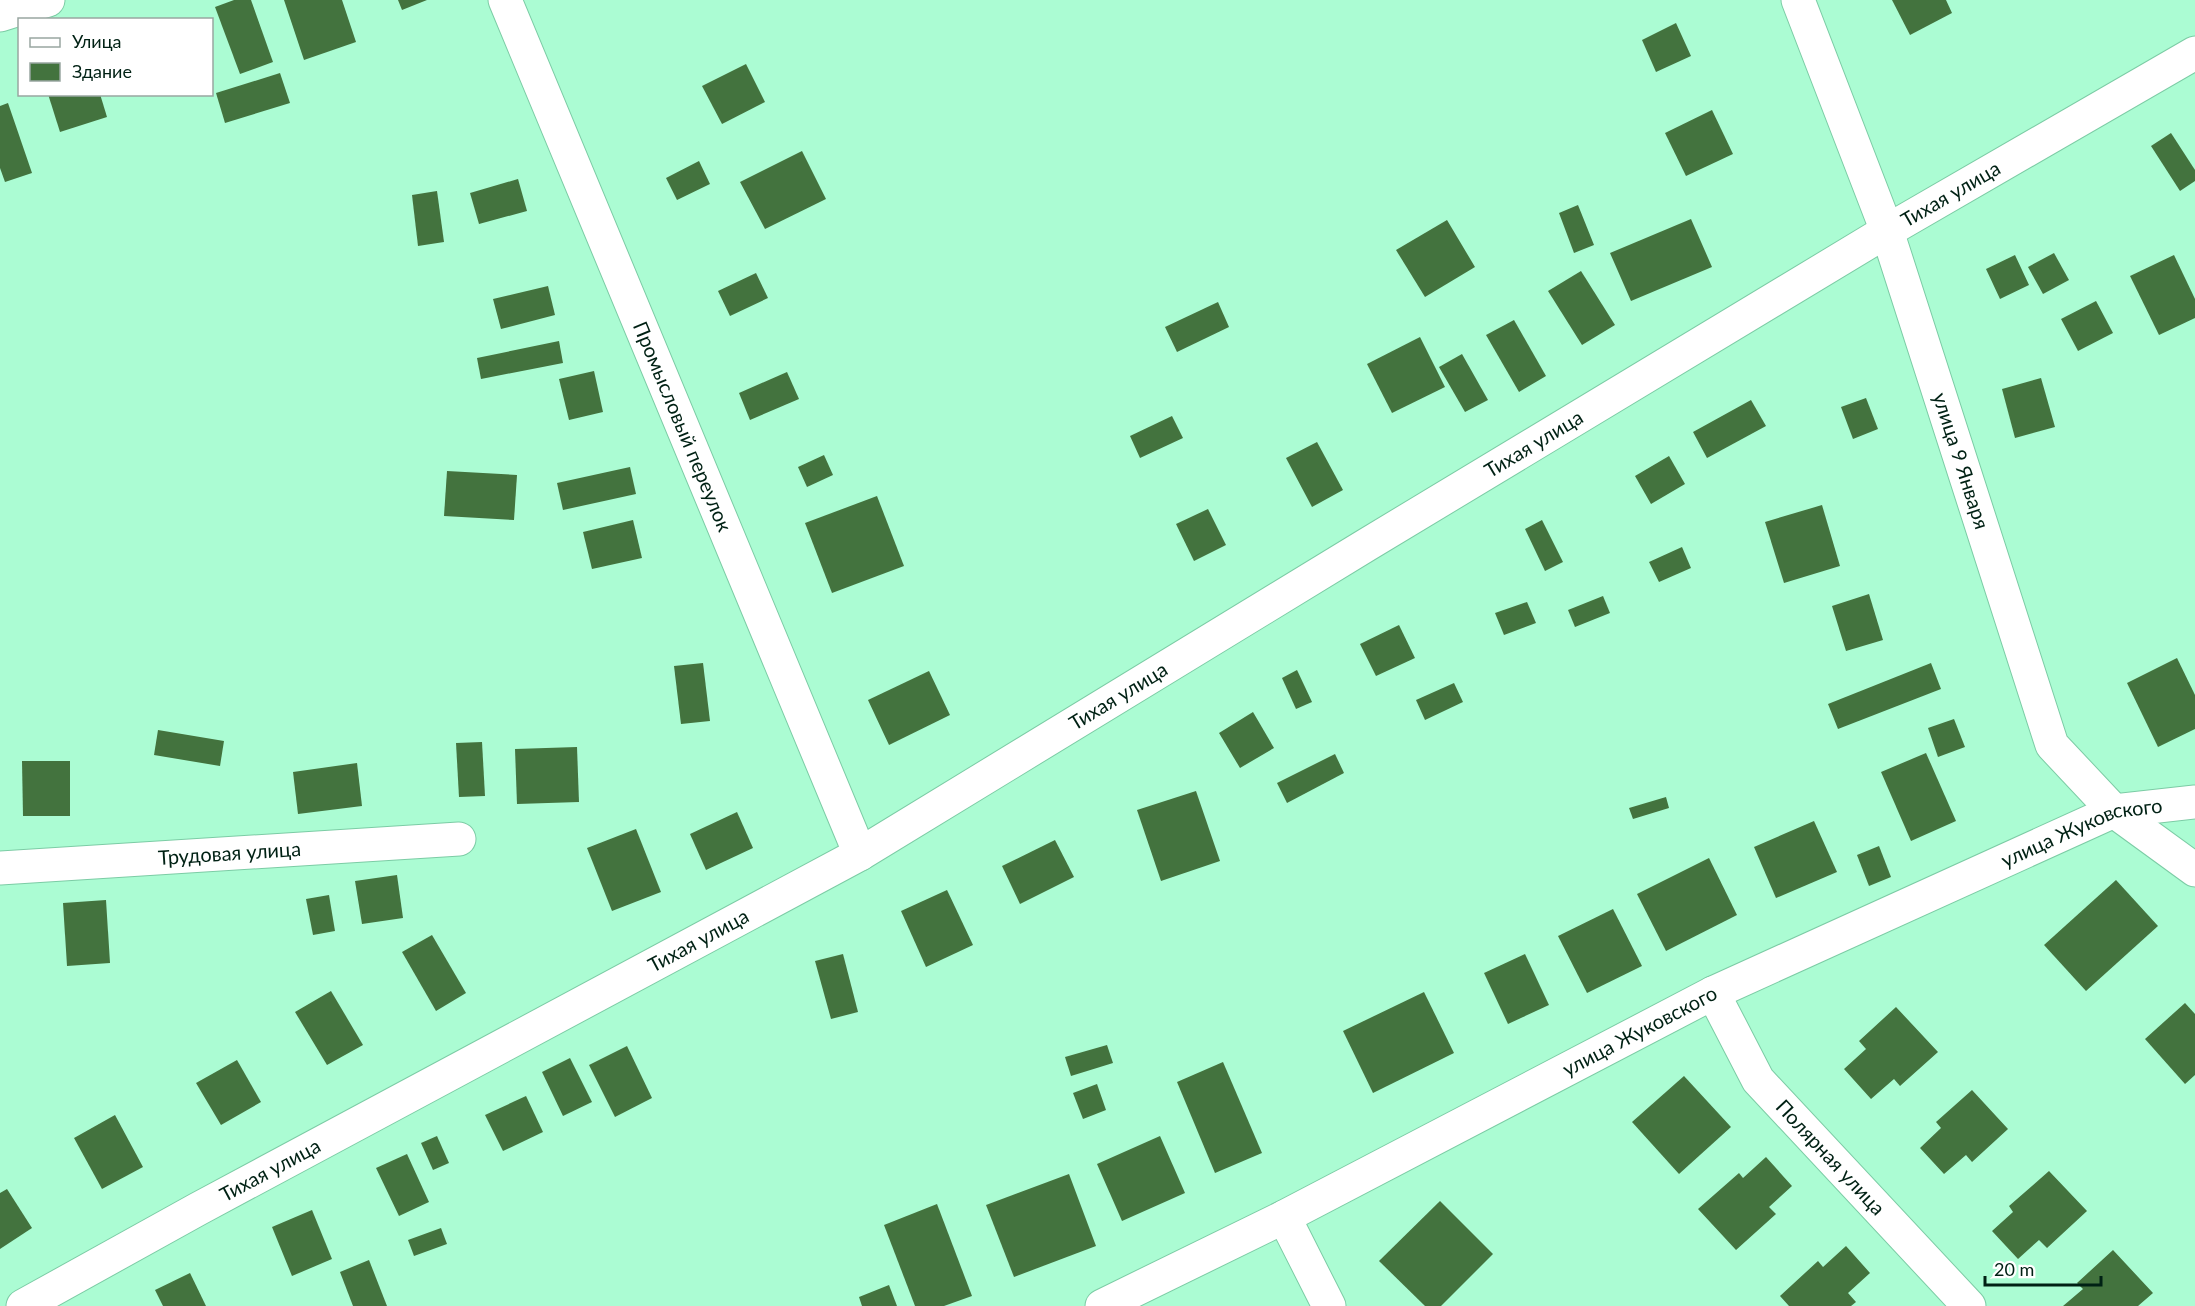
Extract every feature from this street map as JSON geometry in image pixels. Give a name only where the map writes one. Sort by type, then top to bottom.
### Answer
[{"type":"street","points":[[0,15],[48,0]]},
{"type":"street","name":"Промысловый переулок","points":[[506,0],[860,854]]},
{"type":"street","name":"улица 9 Января","points":[[1798,0],[1887,231],[2052,744],[2114,811],[2195,870]]},
{"type":"street","name":"Тихая улица","points":[[23,1306],[209,1203],[860,854],[1357,550],[1887,231],[2195,53]]},
{"type":"street","name":"улица Жуковского","points":[[1102,1306],[1284,1217],[1713,993],[2114,811],[2195,802]]},
{"type":"street","name":"Трудовая улица","points":[[0,868],[459,839]]},
{"type":"street","name":"Полярная улица","points":[[1713,993],[1758,1080],[1969,1306]]},
{"type":"street","points":[[1284,1217],[1329,1306]]},
{"type":"building","points":[[234,0],[251,0],[273,62],[240,74],[215,7]]},
{"type":"building","points":[[284,0],[342,0],[356,42],[304,60]]},
{"type":"building","points":[[398,0],[427,0],[402,10]]},
{"type":"building","points":[[1892,0],[1946,0],[1952,13],[1910,35]]},
{"type":"building","points":[[1676,23],[1691,56],[1656,72],[1642,40]]},
{"type":"building","points":[[746,64],[765,102],[722,124],[702,86]]},
{"type":"building","points":[[280,73],[290,103],[225,123],[216,93]]},
{"type":"building","points":[[49,96],[101,96],[107,117],[60,132]]},
{"type":"building","points":[[8,103],[32,173],[5,182],[0,168],[0,106]]},
{"type":"building","points":[[1712,110],[1733,154],[1686,176],[1665,133]]},
{"type":"building","points":[[2171,133],[2195,170],[2195,181],[2180,191],[2151,146]]},
{"type":"building","points":[[802,151],[826,199],[765,229],[740,182]]},
{"type":"building","points":[[699,161],[710,184],[677,200],[666,178]]},
{"type":"building","points":[[518,179],[527,211],[479,224],[470,193]]},
{"type":"building","points":[[437,191],[444,242],[418,246],[412,195]]},
{"type":"building","points":[[1578,205],[1594,245],[1574,253],[1559,213]]},
{"type":"building","points":[[1691,219],[1712,267],[1631,301],[1610,253]]},
{"type":"building","points":[[1447,220],[1475,267],[1425,297],[1396,250]]},
{"type":"building","points":[[2054,253],[2069,280],[2043,294],[2028,267]]},
{"type":"building","points":[[2015,255],[2029,285],[2000,299],[1986,269]]},
{"type":"building","points":[[2174,255],[2195,299],[2195,318],[2159,335],[2130,276]]},
{"type":"building","points":[[1581,271],[1615,325],[1582,345],[1548,291]]},
{"type":"building","points":[[756,273],[768,298],[730,316],[718,291]]},
{"type":"building","points":[[548,286],[555,315],[501,329],[493,299]]},
{"type":"building","points":[[2096,301],[2113,333],[2078,351],[2061,319]]},
{"type":"building","points":[[1218,302],[1229,327],[1177,352],[1165,327]]},
{"type":"building","points":[[1514,320],[1546,376],[1519,392],[1486,335]]},
{"type":"building","points":[[1420,337],[1445,387],[1392,413],[1367,364]]},
{"type":"building","points":[[559,341],[563,363],[481,379],[477,358]]},
{"type":"building","points":[[1462,354],[1488,400],[1465,412],[1439,367]]},
{"type":"building","points":[[594,371],[603,412],[569,420],[559,379]]},
{"type":"building","points":[[787,372],[799,399],[750,420],[739,393]]},
{"type":"building","points":[[2041,378],[2055,427],[2015,438],[2002,389]]},
{"type":"building","points":[[1866,398],[1878,429],[1853,439],[1841,407]]},
{"type":"building","points":[[1751,400],[1766,426],[1707,458],[1693,432]]},
{"type":"building","points":[[1172,416],[1183,438],[1140,458],[1130,436]]},
{"type":"building","points":[[1317,442],[1343,490],[1312,507],[1286,458]]},
{"type":"building","points":[[824,455],[833,475],[807,487],[798,467]]},
{"type":"building","points":[[1669,456],[1685,484],[1651,504],[1635,476]]},
{"type":"building","points":[[630,467],[636,494],[563,510],[557,483]]},
{"type":"building","points":[[447,471],[517,475],[514,520],[444,516]]},
{"type":"building","points":[[877,496],[904,566],[832,593],[805,523]]},
{"type":"building","points":[[1822,505],[1840,566],[1784,583],[1765,522]]},
{"type":"building","points":[[1208,509],[1226,545],[1194,561],[1176,524]]},
{"type":"building","points":[[633,520],[642,558],[592,569],[583,532]]},
{"type":"building","points":[[1542,520],[1563,562],[1545,571],[1525,529]]},
{"type":"building","points":[[1682,547],[1691,568],[1659,582],[1649,562]]},
{"type":"building","points":[[1869,594],[1883,640],[1846,651],[1832,606]]},
{"type":"building","points":[[1603,596],[1610,613],[1575,627],[1568,610]]},
{"type":"building","points":[[1527,602],[1536,623],[1504,635],[1495,613]]},
{"type":"building","points":[[1399,625],[1415,658],[1376,676],[1360,644]]},
{"type":"building","points":[[2177,658],[2195,695],[2195,729],[2158,747],[2127,683]]},
{"type":"building","points":[[703,663],[710,721],[681,724],[674,666]]},
{"type":"building","points":[[1931,663],[1941,689],[1838,729],[1828,704]]},
{"type":"building","points":[[1297,670],[1312,702],[1296,709],[1282,678]]},
{"type":"building","points":[[929,671],[950,715],[889,745],[868,700]]},
{"type":"building","points":[[1454,683],[1463,702],[1425,720],[1416,700]]},
{"type":"building","points":[[1253,712],[1274,748],[1240,768],[1219,733]]},
{"type":"building","points":[[1954,719],[1965,747],[1938,757],[1928,728]]},
{"type":"building","points":[[158,730],[224,741],[220,766],[154,755]]},
{"type":"building","points":[[482,742],[485,796],[459,797],[456,743]]},
{"type":"building","points":[[577,747],[579,802],[517,804],[515,749]]},
{"type":"building","points":[[1926,753],[1956,821],[1911,841],[1881,772]]},
{"type":"building","points":[[1335,754],[1344,773],[1287,803],[1277,783]]},
{"type":"building","points":[[22,761],[70,761],[70,816],[23,816]]},
{"type":"building","points":[[357,763],[362,806],[298,814],[293,772]]},
{"type":"building","points":[[1196,791],[1220,861],[1161,881],[1137,810]]},
{"type":"building","points":[[1666,797],[1669,808],[1633,819],[1629,808]]},
{"type":"building","points":[[737,812],[753,848],[706,870],[690,834]]},
{"type":"building","points":[[1814,821],[1837,872],[1776,898],[1754,847]]},
{"type":"building","points":[[636,829],[661,892],[612,911],[587,848]]},
{"type":"building","points":[[1055,840],[1074,877],[1020,904],[1002,866]]},
{"type":"building","points":[[1879,846],[1891,877],[1869,886],[1857,855]]},
{"type":"building","points":[[1709,858],[1737,915],[1666,951],[1637,894]]},
{"type":"building","points":[[397,875],[403,918],[362,924],[355,881]]},
{"type":"building","points":[[2116,880],[2158,926],[2086,991],[2044,945]]},
{"type":"building","points":[[947,890],[973,945],[926,967],[901,911]]},
{"type":"building","points":[[329,895],[335,931],[313,935],[306,899]]},
{"type":"building","points":[[106,900],[110,963],[67,966],[63,903]]},
{"type":"building","points":[[1613,909],[1642,966],[1587,993],[1558,936]]},
{"type":"building","points":[[432,935],[466,993],[436,1011],[402,952]]},
{"type":"building","points":[[843,954],[858,1012],[831,1019],[815,961]]},
{"type":"building","points":[[1525,954],[1549,1005],[1508,1024],[1484,973]]},
{"type":"building","points":[[331,991],[363,1045],[327,1065],[295,1012]]},
{"type":"building","points":[[1424,992],[1454,1053],[1373,1093],[1343,1031]]},
{"type":"building","points":[[2185,1003],[2195,1014],[2195,1075],[2185,1084],[2145,1039]]},
{"type":"building","points":[[1896,1007],[1938,1052],[1900,1086],[1894,1079],[1871,1099],[1844,1069],[1866,1049],[1859,1041]]},
{"type":"building","points":[[1107,1045],[1113,1063],[1071,1076],[1065,1057]]},
{"type":"building","points":[[627,1046],[652,1098],[615,1117],[589,1065]]},
{"type":"building","points":[[570,1058],[592,1102],[563,1116],[542,1072]]},
{"type":"building","points":[[237,1060],[261,1102],[221,1125],[196,1083]]},
{"type":"building","points":[[1223,1062],[1262,1153],[1215,1173],[1177,1082]]},
{"type":"building","points":[[1684,1076],[1731,1127],[1679,1174],[1632,1122]]},
{"type":"building","points":[[1097,1084],[1106,1110],[1083,1119],[1073,1093]]},
{"type":"building","points":[[1972,1090],[2008,1129],[1972,1162],[1966,1155],[1944,1174],[1920,1148],[1941,1128],[1936,1122]]},
{"type":"building","points":[[526,1096],[543,1132],[503,1151],[485,1115]]},
{"type":"building","points":[[115,1115],[143,1167],[102,1189],[74,1138]]},
{"type":"building","points":[[437,1136],[449,1163],[433,1170],[421,1143]]},
{"type":"building","points":[[1160,1136],[1185,1193],[1122,1221],[1097,1164]]},
{"type":"building","points":[[407,1154],[429,1202],[399,1216],[376,1168]]},
{"type":"building","points":[[1766,1157],[1792,1186],[1769,1207],[1776,1214],[1736,1250],[1698,1209],[1739,1173],[1743,1178]]},
{"type":"building","points":[[2049,1171],[2087,1211],[2047,1248],[2039,1240],[2018,1259],[1992,1231],[2013,1212],[2009,1206]]},
{"type":"building","points":[[1069,1174],[1096,1246],[1014,1277],[986,1205]]},
{"type":"building","points":[[7,1189],[32,1228],[0,1249],[0,1193]]},
{"type":"building","points":[[1440,1201],[1493,1254],[1441,1306],[1425,1306],[1379,1261]]},
{"type":"building","points":[[937,1204],[972,1296],[944,1306],[915,1306],[884,1225]]},
{"type":"building","points":[[312,1210],[332,1259],[292,1276],[272,1227]]},
{"type":"building","points":[[441,1228],[447,1244],[414,1256],[408,1240]]},
{"type":"building","points":[[1846,1246],[1870,1273],[1848,1293],[1856,1302],[1851,1306],[1789,1306],[1780,1296],[1818,1261],[1823,1267]]},
{"type":"building","points":[[2113,1250],[2153,1293],[2138,1306],[2063,1306],[2083,1289],[2077,1283]]},
{"type":"building","points":[[369,1260],[387,1306],[353,1306],[340,1272]]},
{"type":"building","points":[[190,1273],[206,1306],[163,1306],[155,1290]]},
{"type":"building","points":[[889,1285],[897,1306],[862,1306],[859,1297]]}]
